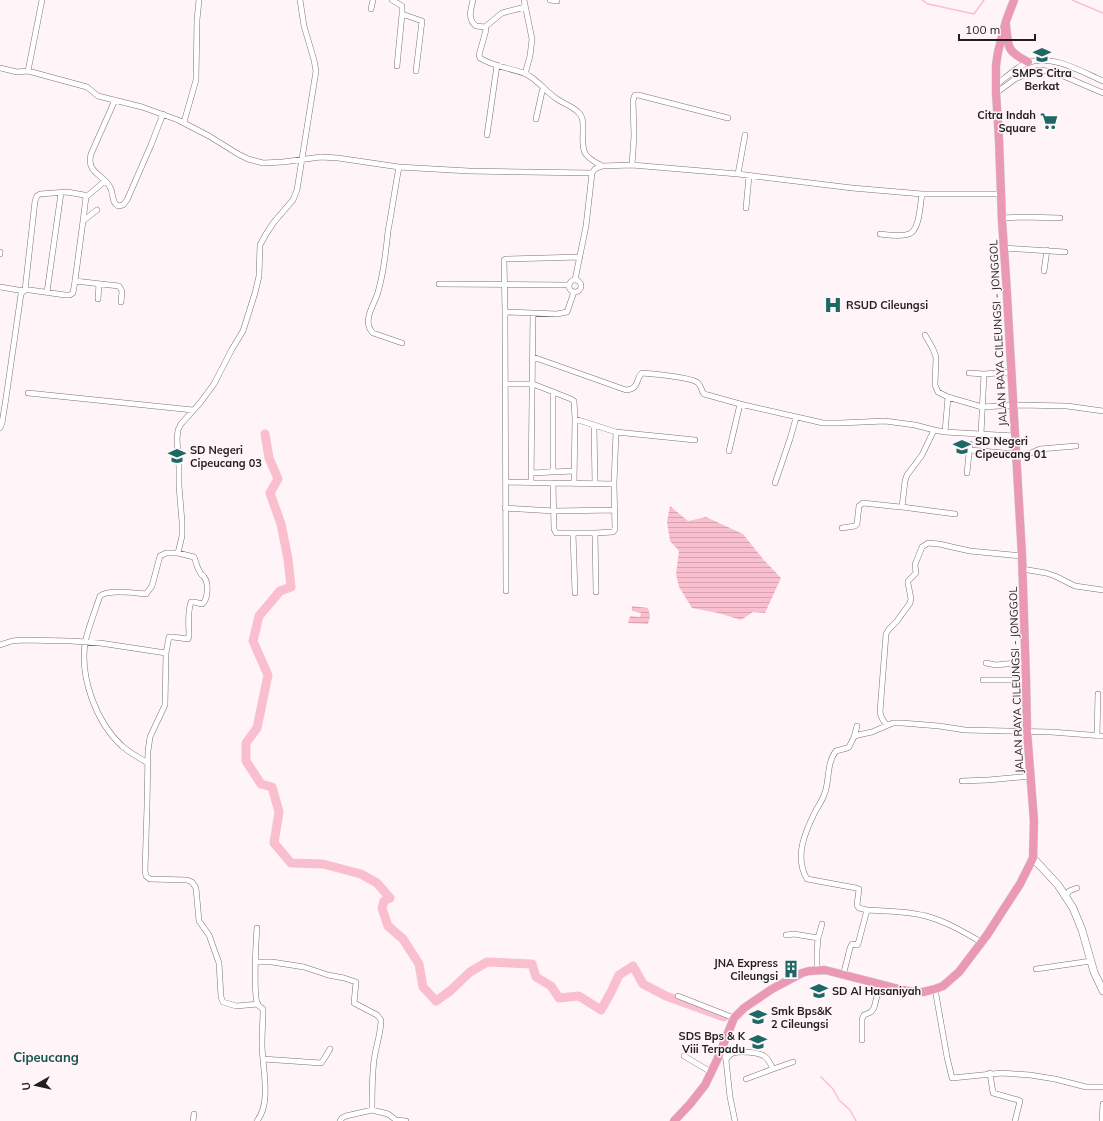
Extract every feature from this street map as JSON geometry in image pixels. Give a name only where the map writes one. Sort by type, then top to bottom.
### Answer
[{"type":"main road","name":"JALAN RAYA CILEUNGSI - JONGGOL","points":[[674,1121],[699,1093],[712,1072],[734,1018],[744,1008],[772,989],[802,973],[817,970],[825,970],[843,976],[914,992],[935,990],[959,972],[982,942],[1020,884],[1033,858],[1034,821],[1027,731],[1022,556],[1000,194],[996,89],[996,65],[998,52],[1006,21],[1014,0]]},
{"type":"main road","points":[[1006,21],[1010,49],[1017,56],[1028,62]]},
{"type":"street","points":[[28,71],[42,0]]},
{"type":"street","points":[[184,122],[196,80],[197,20],[199,0]]},
{"type":"street","points":[[178,553],[182,536],[182,522],[179,486],[178,430],[181,424],[214,384],[244,329],[259,276],[260,244],[274,222],[293,200],[298,182],[316,68],[304,26],[300,0]]},
{"type":"street","points":[[372,9],[373,0]]},
{"type":"street","points":[[392,0],[402,6],[397,66]]},
{"type":"street","points":[[473,0],[470,16],[471,21],[476,26],[485,27],[502,12],[525,7]]},
{"type":"street","points":[[524,0],[532,39],[530,56],[525,74]]},
{"type":"street","points":[[550,0],[558,1]]},
{"type":"street","points":[[402,14],[422,21],[416,71]]},
{"type":"street","points":[[485,27],[486,32],[479,56],[480,59],[525,74],[534,79],[558,100],[580,113],[582,117],[585,153],[602,166]]},
{"type":"street","points":[[996,89],[1013,71],[1028,62],[1051,60],[1103,81]]},
{"type":"street","points":[[487,136],[497,65]]},
{"type":"street","points":[[0,68],[17,72],[28,71],[87,87],[98,96],[163,114],[184,122],[248,159],[263,163],[321,157],[399,167],[470,171],[592,173]]},
{"type":"street","points":[[996,89],[1031,72],[1040,70],[1054,72],[1101,92]]},
{"type":"street","points":[[536,119],[542,87]]},
{"type":"street","points":[[632,165],[634,136],[633,101],[635,96],[638,95],[728,118]]},
{"type":"street","points":[[115,100],[90,158],[90,163],[93,169],[111,188],[112,198],[118,206],[123,205],[127,200],[143,166],[163,114]]},
{"type":"street","points":[[738,174],[745,135]]},
{"type":"street","points":[[575,280],[586,226],[592,173],[595,169],[602,166],[632,165],[738,174],[852,188],[922,194],[1000,194]]},
{"type":"street","points":[[399,167],[384,266],[378,292],[369,318],[370,329],[373,333],[402,343]]},
{"type":"street","points":[[746,208],[749,176]]},
{"type":"street","points":[[0,287],[65,295],[73,292],[87,196],[100,187],[105,181]]},
{"type":"street","points":[[0,428],[6,398],[20,297],[24,291],[36,197],[40,194],[70,192],[87,196]]},
{"type":"street","points":[[47,292],[61,193]]},
{"type":"street","points":[[880,234],[899,236],[907,235],[913,232],[917,225],[922,194]]},
{"type":"street","points":[[83,221],[97,210]]},
{"type":"street","points":[[1002,218],[1060,218]]},
{"type":"street","points":[[1004,248],[1065,252]]},
{"type":"street","points":[[1044,271],[1047,250]]},
{"type":"street","points":[[506,591],[504,260],[580,257]]},
{"type":"street","points":[[568,285],[572,280],[575,280]]},
{"type":"street","points":[[505,312],[557,314],[566,312],[574,292],[579,290],[581,287],[580,283],[575,280]]},
{"type":"street","points":[[75,281],[121,287],[121,302]]},
{"type":"street","points":[[98,299],[99,284]]},
{"type":"street","points":[[439,284],[568,285]]},
{"type":"street","points":[[568,285],[569,289],[574,292]]},
{"type":"street","points":[[531,482],[533,314]]},
{"type":"street","points":[[925,335],[936,357],[935,386],[938,392],[948,398],[982,407],[1013,405],[1067,406],[1103,411]]},
{"type":"street","points":[[533,358],[626,390],[632,389],[636,386],[639,376],[642,373],[687,379],[699,384],[704,394],[814,422],[831,424],[884,421],[915,425],[945,432],[1015,436]]},
{"type":"street","points":[[969,373],[984,374],[1011,372]]},
{"type":"street","points":[[981,434],[984,374]]},
{"type":"street","points":[[505,384],[533,384],[572,400],[575,419],[574,483]]},
{"type":"street","points":[[28,392],[193,410]]},
{"type":"street","points":[[553,392],[553,472]]},
{"type":"street","points":[[945,432],[948,398]]},
{"type":"street","points":[[729,451],[740,404]]},
{"type":"street","points":[[775,483],[796,418]]},
{"type":"street","points":[[575,419],[616,432],[695,440]]},
{"type":"street","points":[[594,426],[595,483]]},
{"type":"street","points":[[902,507],[907,475],[922,455],[934,430]]},
{"type":"street","points":[[553,483],[555,532],[594,534],[613,532],[615,529],[614,484],[616,432]]},
{"type":"street","points":[[967,473],[970,444]]},
{"type":"street","points":[[970,450],[1026,455],[1040,449],[1076,446]]},
{"type":"street","points":[[531,473],[574,471]]},
{"type":"street","points":[[506,482],[614,484]]},
{"type":"street","points":[[842,528],[855,526],[857,524],[859,506],[864,503],[955,514]]},
{"type":"street","points":[[505,508],[554,511],[615,510]]},
{"type":"street","points":[[573,533],[575,594]]},
{"type":"street","points":[[594,534],[596,592]]},
{"type":"street","points":[[887,725],[883,722],[880,712],[887,631],[910,603],[911,599],[908,583],[916,573],[915,566],[922,547],[928,544],[939,544],[970,551],[1022,556]]},
{"type":"street","points":[[148,763],[115,739],[95,706],[87,680],[85,656],[86,642],[93,616],[102,594],[113,592],[146,594],[152,586],[160,556],[166,553],[178,553],[194,557],[200,573],[205,577],[207,598],[202,604],[191,602],[188,616],[188,638],[170,637],[166,653],[165,705],[150,737],[148,751],[148,763],[147,806],[144,862],[145,871],[146,876],[150,879],[187,880],[194,884],[197,895],[199,921],[209,934],[219,963],[222,997],[224,1002],[236,1006],[258,1004]]},
{"type":"street","points":[[1022,569],[1050,574],[1075,586],[1103,590]]},
{"type":"street","points":[[0,645],[12,641],[22,640],[86,642],[166,653]]},
{"type":"street","points":[[986,663],[996,665],[1026,662]]},
{"type":"street","points":[[983,680],[1026,680]]},
{"type":"street","points":[[1097,736],[1098,694]]},
{"type":"street","points":[[854,737],[872,732],[893,723],[939,726],[965,730],[1027,731],[1103,736]]},
{"type":"street","points":[[857,726],[849,747],[836,751],[832,757],[825,795],[815,812],[806,833],[801,854],[801,864],[807,879],[859,889],[859,908],[867,910],[900,912],[927,917],[962,931],[982,942]]},
{"type":"street","points":[[962,781],[1030,776]]},
{"type":"street","points":[[1033,858],[1058,885],[1073,908],[1078,918],[1094,972],[1103,992]]},
{"type":"street","points":[[1066,897],[1069,891],[1077,888]]},
{"type":"street","points":[[843,976],[850,948],[852,944],[858,944],[867,910]]},
{"type":"street","points":[[817,970],[818,938],[822,924]]},
{"type":"street","points":[[257,928],[255,962],[256,993],[258,1004],[263,1009],[262,1044],[264,1104],[257,1121]]},
{"type":"street","points":[[786,935],[794,934],[818,938]]},
{"type":"street","points":[[1036,969],[1091,961]]},
{"type":"street","points":[[255,962],[272,962],[304,967],[356,982],[354,1004],[377,1015],[381,1020],[374,1060],[372,1110]]},
{"type":"street","points":[[862,1040],[862,1019],[874,1008],[880,984]]},
{"type":"street","points":[[935,990],[951,1077],[990,1073],[1030,1075],[1055,1079],[1086,1087],[1103,1087]]},
{"type":"street","points":[[678,996],[734,1018]]},
{"type":"street","points":[[263,1059],[321,1062],[330,1049]]},
{"type":"street","points":[[721,1050],[724,1053],[726,1060],[734,1121]]},
{"type":"street","points":[[726,1060],[730,1054],[748,1052],[763,1055],[773,1069]]},
{"type":"street","points":[[684,1056],[712,1072]]},
{"type":"street","points":[[746,1079],[793,1062]]},
{"type":"street","points":[[990,1073],[993,1093],[1020,1101],[1015,1121]]},
{"type":"street","points":[[1102,1121],[1103,1104]]},
{"type":"street","points":[[340,1121],[346,1116],[372,1110],[388,1114],[396,1120],[406,1121]]},
{"type":"street","points":[[193,1121],[194,1114]]},
{"type":"shaded area","points":[[670,506],[688,521],[706,517],[743,534],[763,559],[781,578],[765,613],[753,612],[741,620],[718,613],[692,608],[679,587],[676,574],[679,551],[670,541],[667,522]]},
{"type":"shaded area","points":[[632,606],[648,608],[650,616],[648,624],[628,623],[630,616],[640,617],[641,613],[632,611]]},
{"type":"waterway","points":[[922,0],[928,4],[974,14],[984,0]]},
{"type":"waterway","points":[[1072,0],[1103,13]]},
{"type":"waterway","points":[[265,434],[269,458],[278,479],[270,493],[281,524],[288,559],[291,587],[280,591],[259,616],[253,641],[268,675],[257,728],[246,743],[246,761],[261,784],[272,787],[279,812],[274,843],[291,863],[323,864],[361,874],[377,883],[390,898],[384,901],[382,908],[388,926],[403,939],[419,964],[423,987],[436,1001],[450,991],[470,972],[487,962],[532,964],[536,977],[551,986],[559,998],[579,996],[601,1010],[619,975],[633,966],[643,984],[666,996],[724,1017]]},
{"type":"waterway","points":[[821,1077],[833,1089],[839,1100],[850,1110],[856,1121]]},
{"type":"place","name":"SMPS Citra Berkat","points":[[1042,55]]},
{"type":"place","name":"Citra Indah Square","points":[[1049,121]]},
{"type":"place","name":"RSUD Cileungsi","points":[[833,305]]},
{"type":"place","name":"SD Negeri Cipeucang 01","points":[[962,447]]},
{"type":"place","name":"SD Negeri Cipeucang 03","points":[[177,456]]},
{"type":"place","name":"JNA Express Cileungsi","points":[[791,969]]},
{"type":"place","name":"SD Al Hasaniyah","points":[[819,991]]},
{"type":"place","name":"Smk Bps&K 2 Cileungsi","points":[[758,1017]]},
{"type":"place","name":"SDS Bps & K Viii Terpadu","points":[[758,1042]]},
{"type":"district","name":"Cipeucang","points":[[46,1057]]}]
